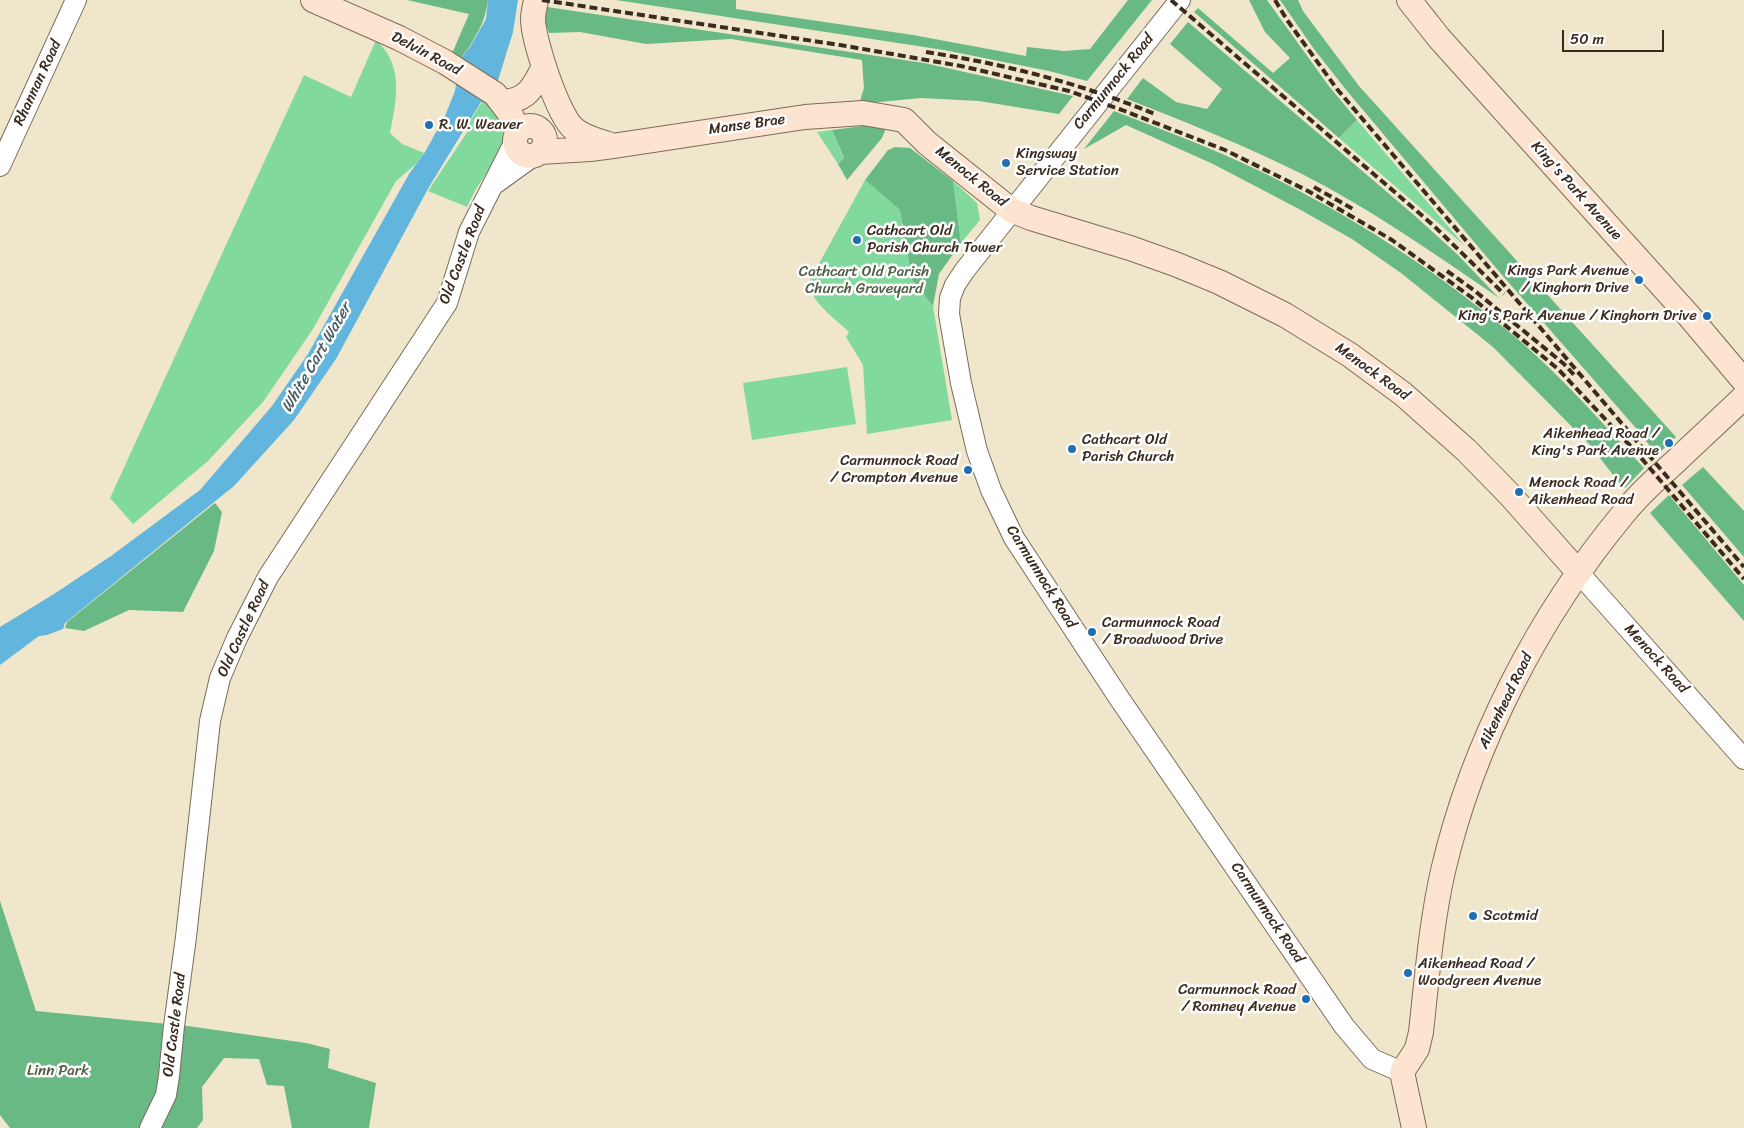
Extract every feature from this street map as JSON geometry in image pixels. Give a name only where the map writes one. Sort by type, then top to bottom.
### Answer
[{"type":"main road","name":"Delvin Road","points":[[313,0],[399,38],[446,62],[498,98],[532,140]]},
{"type":"main road","name":"Old Castle Road","points":[[536,0],[533,18],[540,63],[559,108],[572,128],[583,136],[613,146]]},
{"type":"main road","name":"King's Park Avenue","points":[[1409,0],[1439,38],[1690,317],[1744,381]]},
{"type":"main road","name":"Old Castle Road","points":[[532,140],[540,63]]},
{"type":"main road","points":[[498,98],[516,100],[528,94],[533,88],[540,63]]},
{"type":"main road","name":"Manse Brae","points":[[532,140],[590,149],[805,117],[864,113],[904,120]]},
{"type":"main road","name":"Menock Road","points":[[904,120],[927,142],[1011,210],[1031,218],[1130,248],[1175,264],[1227,286],[1286,315],[1350,355],[1403,394],[1466,450],[1510,495],[1579,573]]},
{"type":"main road","name":"Aikenhead Road","points":[[1402,1072],[1417,1049],[1421,1032],[1434,917],[1462,802],[1505,696],[1546,620],[1610,531],[1643,491],[1744,397]]},
{"type":"main road","points":[[1402,1072],[1414,1128]]},
{"type":"street","name":"Rhannan Road","points":[[0,166],[76,0]]},
{"type":"street","name":"Carmunnock Road","points":[[1180,0],[964,270],[950,298],[949,314],[961,383],[977,451],[991,490],[1030,564],[1119,698],[1344,1026],[1372,1059],[1402,1072]]},
{"type":"street","name":"Old Castle Road","points":[[150,1128],[166,1094],[170,1076],[174,1026],[210,721],[220,678],[237,638],[268,577],[447,303],[469,232],[494,184],[532,140]]},
{"type":"street","name":"Menock Road","points":[[1579,573],[1744,759]]},
{"type":"green space","points":[[407,0],[488,0],[480,28],[460,61],[451,56],[469,14]]},
{"type":"green space","points":[[616,0],[736,0],[736,9],[913,35],[1026,56],[1027,47],[1064,51],[1090,49],[1128,0],[1152,0],[1087,81],[1049,71],[944,50]]},
{"type":"green space","points":[[1249,0],[1267,0],[1328,85],[1357,120],[1339,138],[1194,12],[1198,8],[1273,73],[1290,58],[1265,32]]},
{"type":"green space","points":[[1280,0],[1298,0],[1303,11],[1359,86],[1676,437],[1657,455],[1347,91],[1314,49]]},
{"type":"green space","points":[[547,7],[924,63],[1073,96],[1059,114],[979,101],[921,98],[859,104],[864,88],[862,60],[731,39],[646,44],[580,32],[549,33],[545,22]]},
{"type":"green space","points":[[1188,22],[1415,216],[1457,254],[1499,298],[1353,202],[1302,174],[1194,125],[1127,99],[1143,78],[1176,102],[1207,109],[1222,89],[1170,44]]},
{"type":"green space","points":[[376,40],[385,50],[395,72],[396,95],[390,133],[402,144],[424,153],[416,164],[396,181],[313,329],[263,402],[208,461],[133,524],[110,498],[304,75],[351,97]]},
{"type":"green space","points":[[482,102],[491,103],[502,130],[505,145],[476,189],[467,207],[428,191],[468,131],[465,129]]},
{"type":"green space","points":[[1114,111],[1199,144],[1262,172],[1345,216],[1405,254],[1464,296],[1537,356],[1644,468],[1625,488],[1621,485],[1589,444],[1493,347],[1401,273],[1352,239],[1213,164],[1126,125],[1084,149]]},
{"type":"green space","points":[[1357,120],[1465,246],[1339,138]]},
{"type":"green space","points":[[879,124],[886,128],[882,138],[847,180],[838,164],[844,158],[832,130]]},
{"type":"green space","points":[[832,130],[844,159],[838,164],[817,132]]},
{"type":"green space","points":[[895,147],[910,148],[953,181],[961,243],[939,274],[933,306],[912,280],[900,210],[865,180],[888,150]]},
{"type":"green space","name":"Cathcart Old Parish Church Graveyard","points":[[865,180],[900,210],[912,280],[933,306],[952,420],[867,434],[863,365],[846,337],[849,332],[823,308],[812,294],[810,280]]},
{"type":"green space","points":[[953,181],[977,203],[980,220],[961,243]]},
{"type":"green space","points":[[847,367],[856,424],[752,440],[743,383]]},
{"type":"green space","points":[[1703,467],[1744,511],[1744,557],[1682,485]]},
{"type":"green space","points":[[1669,495],[1744,585],[1744,621],[1650,513]]},
{"type":"green space","points":[[215,503],[222,512],[214,551],[183,612],[129,610],[84,631],[65,628],[67,622]]},
{"type":"green space","name":"Linn Park","points":[[0,901],[36,1011],[168,1024],[157,1100],[142,1128],[10,1128],[0,1115]]},
{"type":"green space","points":[[181,1025],[306,1043],[330,1049],[328,1068],[376,1083],[369,1128],[292,1128],[284,1086],[267,1085],[259,1059],[224,1058],[202,1087],[203,1120],[197,1128],[156,1128]]},
{"type":"water","name":"White Cart Water","points":[[488,0],[518,0],[513,32],[491,103],[481,102],[429,187],[336,359],[294,420],[234,486],[65,623],[63,629],[39,636],[0,665],[0,627],[111,556],[200,490],[272,406],[308,354],[409,174],[425,152],[445,116],[455,91],[460,59],[470,47],[486,19]]},
{"type":"railway","points":[[542,0],[840,45],[961,66],[1069,91],[1225,150],[1308,191],[1392,240],[1471,297],[1558,369],[1637,453],[1744,579]]},
{"type":"railway","points":[[1171,0],[1433,225],[1504,294]]},
{"type":"railway","points":[[1275,0],[1287,20],[1337,89],[1744,567]]},
{"type":"railway","points":[[926,52],[1043,76],[1101,94],[1157,115]]},
{"type":"railway","points":[[1314,187],[1353,209]]},
{"type":"railway","points":[[1447,271],[1475,291],[1564,364],[1576,377]]},
{"type":"place","name":"R. W. Weaver","points":[[429,125]]},
{"type":"place","name":"Kingsway Service Station","points":[[1006,163]]},
{"type":"place","name":"Cathcart Old Parish Church Tower","points":[[857,240]]},
{"type":"place","name":"Kings Park Avenue / Kinghorn Drive","points":[[1639,280]]},
{"type":"place","name":"King's Park Avenue / Kinghorn Drive","points":[[1707,316]]},
{"type":"place","name":"Aikenhead Road / King's Park Avenue","points":[[1669,443]]},
{"type":"place","name":"Cathcart Old Parish Church","points":[[1072,449]]},
{"type":"place","name":"Carmunnock Road / Crompton Avenue","points":[[968,470]]},
{"type":"place","name":"Menock Road / Aikenhead Road","points":[[1519,492]]},
{"type":"place","name":"Carmunnock Road / Broadwood Drive","points":[[1092,632]]},
{"type":"place","name":"Scotmid","points":[[1473,916]]},
{"type":"place","name":"Aikenhead Road / Woodgreen Avenue","points":[[1408,973]]},
{"type":"place","name":"Carmunnock Road / Romney Avenue","points":[[1306,999]]}]
